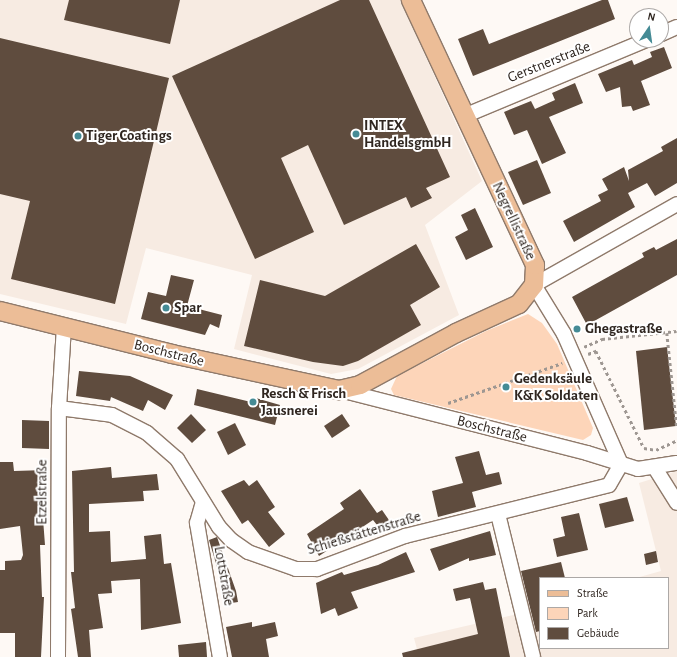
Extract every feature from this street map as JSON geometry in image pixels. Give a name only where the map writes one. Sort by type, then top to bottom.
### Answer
[{"type":"main road","name":"Negrellistraße","points":[[411,0],[535,265],[534,286]]},
{"type":"main road","name":"Boschstraße","points":[[0,311],[187,358],[339,390],[360,385],[456,333],[519,304],[534,286]]},
{"type":"street","name":"Gerstnerstraße","points":[[464,116],[629,47]]},
{"type":"street","points":[[677,204],[534,286],[574,357],[621,464],[638,469],[655,468],[677,463]]},
{"type":"street","name":"Etzelstraße","points":[[58,657],[59,408],[64,327]]},
{"type":"street","name":"Boschstraße","points":[[339,390],[621,464]]},
{"type":"street","name":"Schießstättenstraße","points":[[59,408],[112,415],[147,433],[177,459],[219,527],[248,552],[296,569],[318,569],[405,536],[498,514],[609,485],[621,464]]},
{"type":"street","points":[[655,468],[677,504]]},
{"type":"street","name":"Lottstraße","points":[[203,502],[197,523],[220,657]]},
{"type":"street","points":[[498,514],[533,657]]},
{"type":"path","points":[[574,357],[582,348],[602,339],[677,331]]},
{"type":"path","points":[[667,333],[677,428]]},
{"type":"path","points":[[426,412],[574,357],[596,351],[644,448],[656,450],[677,440]]},
{"type":"shaded area","points":[[0,0],[400,0],[482,181],[425,225],[459,315],[358,369],[331,374],[234,349],[252,275],[146,248],[126,324],[0,294]]},
{"type":"shaded area","points":[[677,471],[677,657],[419,657],[414,638],[513,615],[532,628],[539,626],[539,649],[669,649],[669,577],[640,577],[661,571],[639,483]]},
{"type":"green space","points":[[528,314],[542,323],[557,344],[593,428],[591,435],[583,440],[394,395],[391,389],[397,376],[486,331]]},
{"type":"building","points":[[69,0],[180,0],[170,44],[64,20]]},
{"type":"building","name":"INTEX HandelsgmbH","points":[[340,0],[369,0],[450,177],[426,188],[432,198],[411,208],[406,197],[344,225],[308,145],[281,158],[314,232],[255,259],[172,76]]},
{"type":"building","points":[[602,0],[608,0],[615,19],[473,76],[458,39],[483,29],[489,44]]},
{"type":"building","name":"Tiger Coatings","points":[[0,38],[169,78],[115,304],[11,279],[30,201],[0,194]]},
{"type":"building","points":[[664,48],[672,68],[641,81],[650,105],[633,111],[631,106],[622,107],[620,87],[606,92],[598,74],[632,60],[634,65],[652,57],[650,52]]},
{"type":"building","points":[[575,83],[583,103],[549,117],[566,153],[542,164],[527,130],[514,135],[504,112],[531,101],[535,109],[555,100],[552,93]]},
{"type":"building","points":[[677,138],[677,183],[655,196],[647,183],[628,193],[635,207],[574,242],[563,221],[601,201],[598,195],[608,190],[602,179],[624,167],[629,181],[628,170],[663,151],[661,147]]},
{"type":"building","points":[[537,160],[551,193],[523,205],[508,172]]},
{"type":"building","points":[[475,208],[493,247],[466,260],[455,237],[468,230],[461,215]]},
{"type":"building","points":[[677,239],[677,275],[587,325],[572,297],[644,257],[642,253],[654,247],[656,250]]},
{"type":"building","points":[[416,244],[440,287],[410,305],[421,325],[358,361],[343,366],[313,362],[244,346],[260,280],[325,296]]},
{"type":"building","name":"Spar","points":[[171,275],[194,280],[187,306],[222,315],[219,328],[210,324],[205,335],[141,319],[148,292],[166,296]]},
{"type":"building","points":[[667,347],[676,426],[644,430],[636,351]]},
{"type":"building","points":[[79,371],[130,376],[173,395],[165,410],[148,400],[143,411],[111,397],[110,401],[76,396]]},
{"type":"building","points":[[197,389],[251,402],[252,397],[280,405],[275,425],[194,405]]},
{"type":"building","points":[[191,414],[206,430],[192,443],[177,428]]},
{"type":"building","points":[[342,414],[350,426],[332,438],[324,426]]},
{"type":"building","points":[[22,420],[49,421],[49,449],[22,448]]},
{"type":"building","points":[[235,423],[246,445],[228,455],[217,432]]},
{"type":"building","points":[[479,451],[486,475],[499,472],[502,484],[472,492],[476,507],[438,517],[432,491],[463,483],[455,457]]},
{"type":"building","points":[[0,462],[13,462],[14,471],[46,470],[47,491],[41,492],[45,545],[40,545],[42,597],[44,597],[41,657],[15,657],[15,633],[0,633],[0,570],[5,570],[5,561],[21,560],[23,555],[20,526],[0,529]]},
{"type":"building","points":[[111,467],[112,478],[157,474],[159,490],[143,491],[144,501],[89,504],[89,532],[110,531],[111,562],[146,559],[144,536],[161,534],[164,564],[171,563],[181,623],[141,630],[140,579],[111,581],[112,593],[98,594],[103,628],[89,630],[91,657],[78,657],[71,609],[75,608],[71,572],[74,572],[72,471]]},
{"type":"building","points":[[244,480],[249,486],[257,480],[275,507],[268,512],[285,534],[269,547],[248,520],[242,524],[221,491]]},
{"type":"building","points":[[360,489],[377,513],[382,510],[391,523],[381,530],[373,520],[319,556],[307,534],[344,509],[340,503]]},
{"type":"building","points":[[627,497],[634,521],[605,528],[599,504]]},
{"type":"building","points":[[579,513],[588,550],[557,557],[553,539],[565,536],[561,517]]},
{"type":"building","points":[[490,531],[496,555],[469,561],[469,558],[439,571],[430,549]]},
{"type":"building","points":[[217,537],[236,591],[238,602],[225,604],[220,577],[209,540]]},
{"type":"building","points":[[656,551],[658,562],[646,565],[644,554]]},
{"type":"building","points":[[406,552],[415,572],[351,592],[358,608],[338,616],[335,608],[321,614],[316,583],[342,572],[344,575],[378,565]]},
{"type":"building","points":[[561,562],[565,577],[539,577],[539,631],[536,632],[521,571]]},
{"type":"building","points":[[483,582],[485,590],[496,588],[510,657],[403,657],[402,653],[478,634],[470,598],[456,601],[453,589]]},
{"type":"building","points":[[252,622],[252,627],[275,622],[278,636],[266,639],[269,657],[232,657],[226,627]]},
{"type":"building","points":[[206,642],[207,657],[179,657],[178,645]]},
{"type":"place","name":"INTEX HandelsgmbH","points":[[356,134]]},
{"type":"place","name":"Tiger Coatings","points":[[78,136]]},
{"type":"place","name":"Spar","points":[[166,308]]},
{"type":"place","name":"Ghegastraße","points":[[577,329]]},
{"type":"place","name":"Gedenksäule K&K Soldaten","points":[[506,387]]},
{"type":"place","name":"Resch & Frisch Jausnerei","points":[[253,402]]}]
